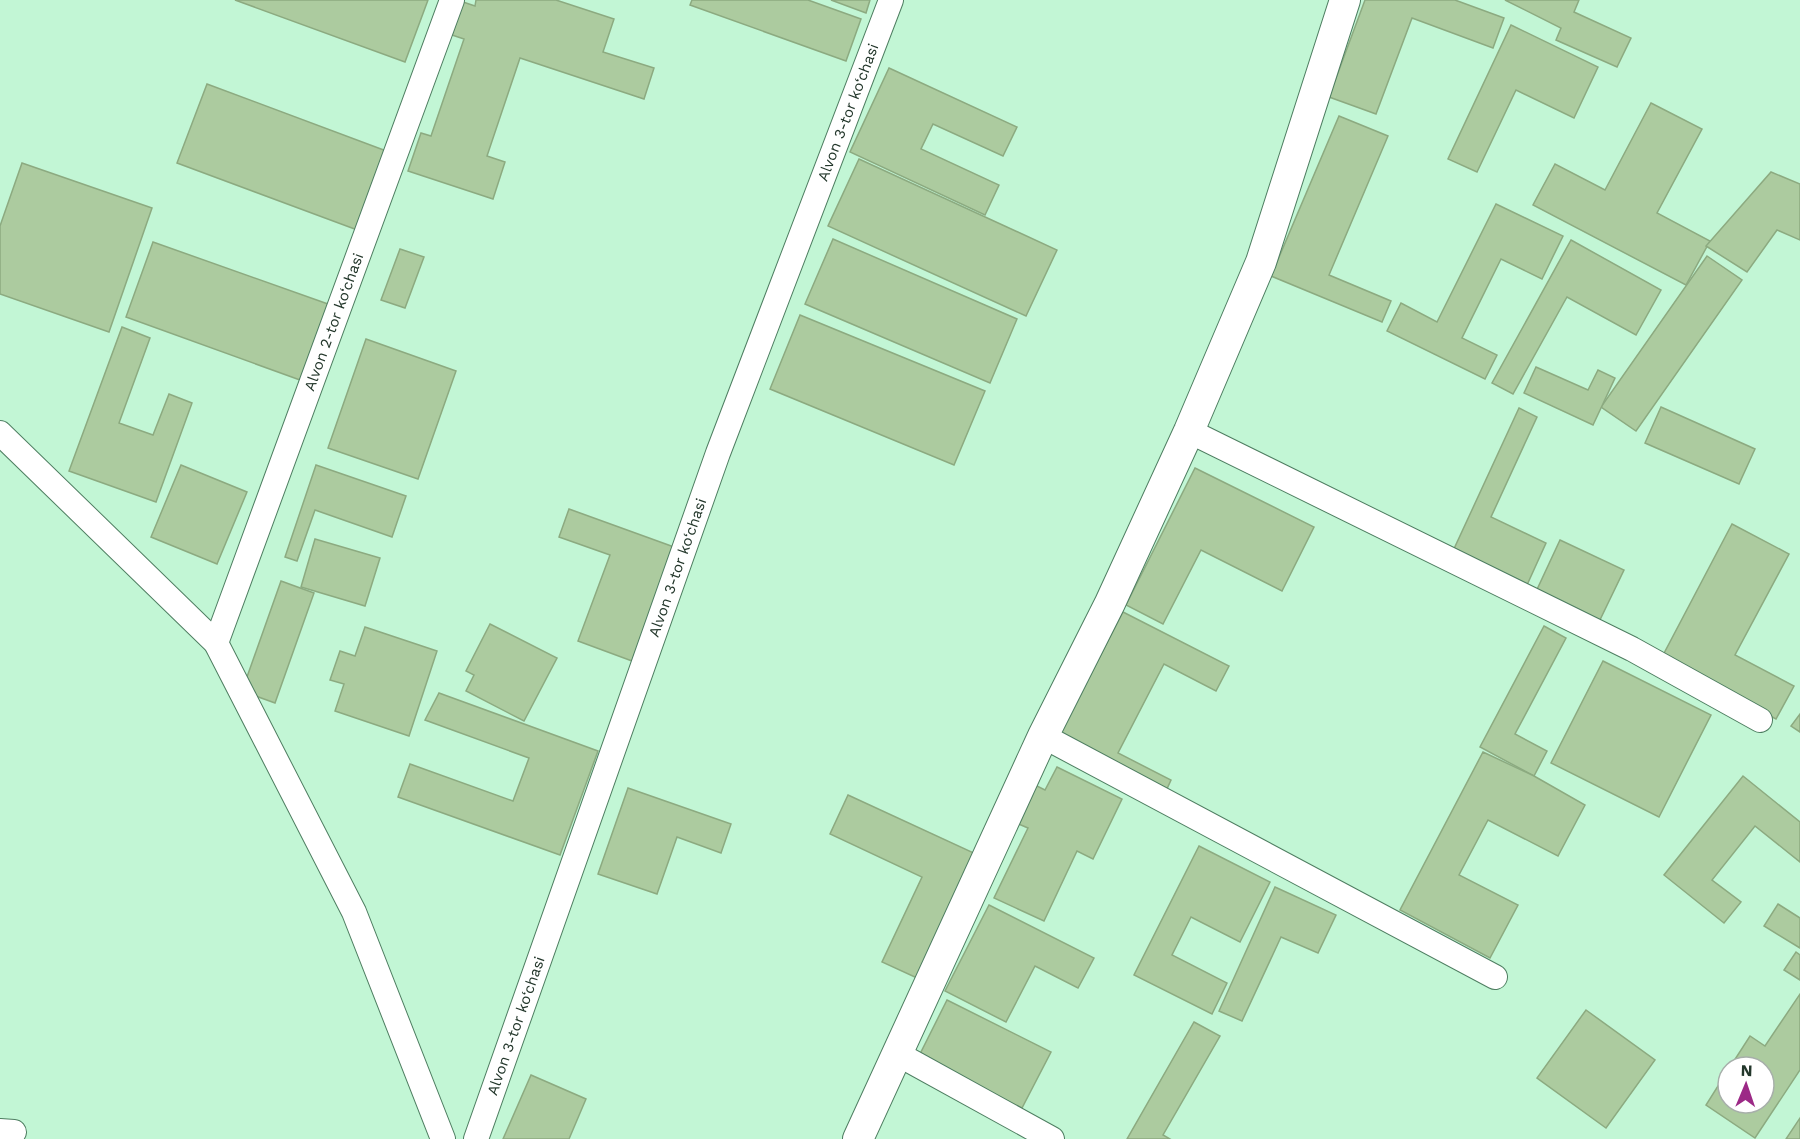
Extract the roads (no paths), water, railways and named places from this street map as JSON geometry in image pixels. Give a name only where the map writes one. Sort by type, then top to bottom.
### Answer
[{"type":"street","name":"Alvon 2-tor ko‘chasi","points":[[216,643],[452,0]]},
{"type":"street","name":"Alvon 3-tor ko‘chasi","points":[[476,1139],[718,453],[891,0]]},
{"type":"street","points":[[858,1139],[1043,736],[1110,603],[1190,431],[1261,262],[1346,0]]},
{"type":"street","points":[[1190,431],[1632,649],[1760,720]]},
{"type":"street","points":[[0,433],[216,643],[354,912],[443,1139]]},
{"type":"street","points":[[1043,736],[1495,977]]},
{"type":"street","points":[[896,1053],[1052,1139]]}]
